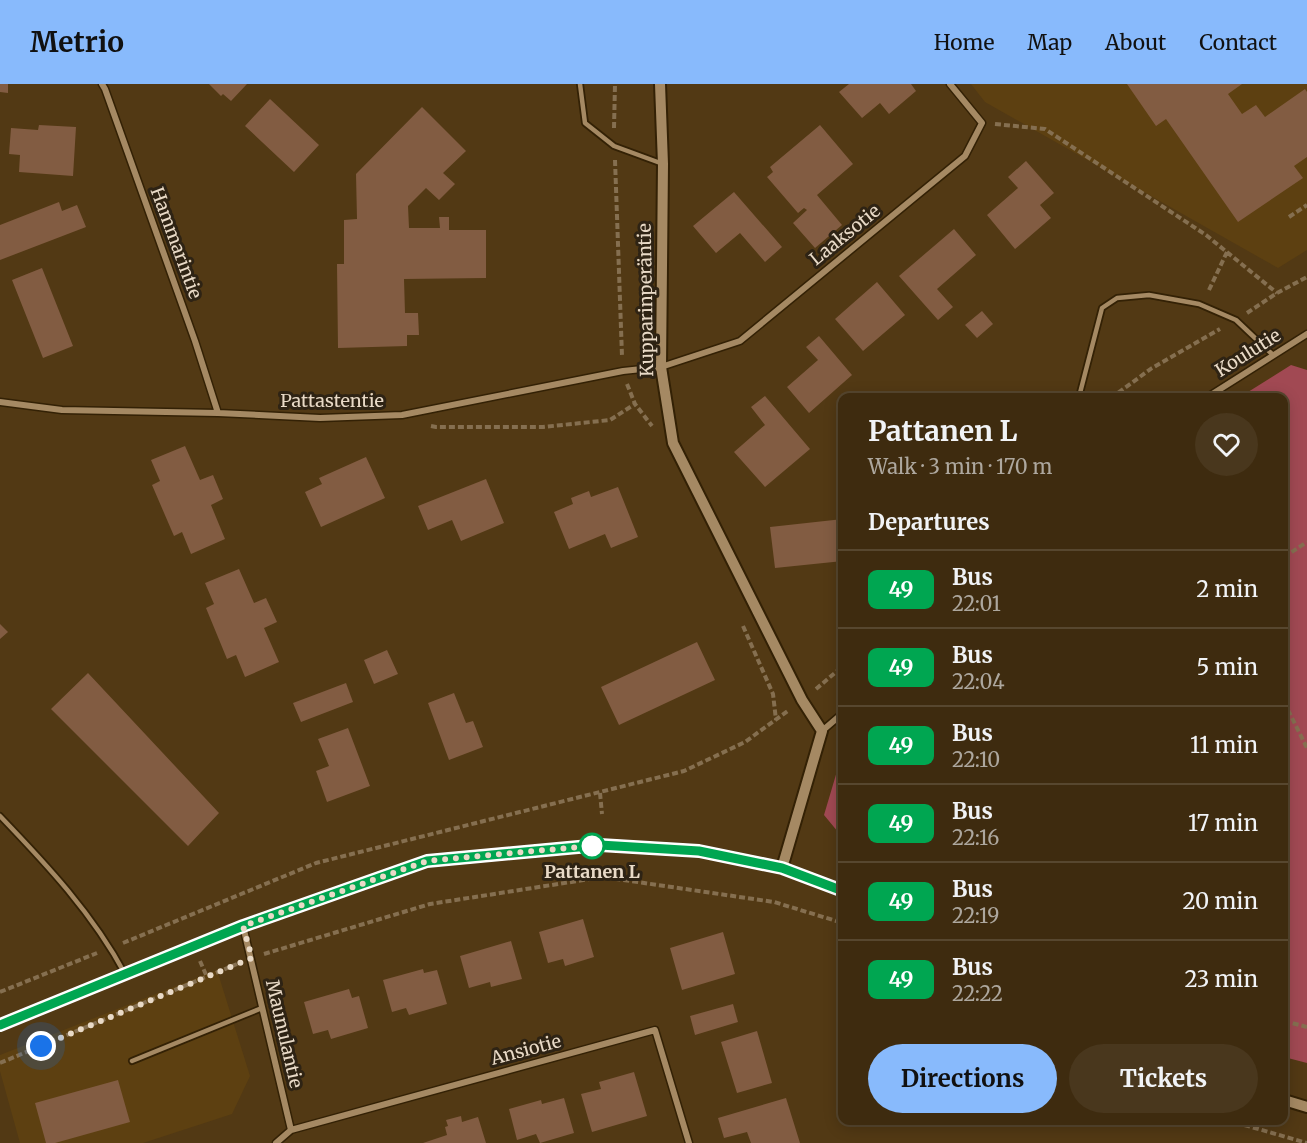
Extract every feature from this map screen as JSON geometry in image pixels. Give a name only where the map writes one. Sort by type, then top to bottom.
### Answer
[{"type":"street","name":"Hammarintie","points":[[102,84],[176,286],[218,413]]},
{"type":"street","name":"Kupparinperäntie","points":[[660,84],[663,164],[661,366],[673,443],[802,700],[822,731]]},
{"type":"street","points":[[950,84],[982,123]]},
{"type":"street","name":"Laaksotie","points":[[661,366],[740,341],[965,156],[982,123]]},
{"type":"street","name":"Koulutie","points":[[1214,393],[1307,334]]},
{"type":"street","name":"Pattastentie","points":[[0,402],[62,410],[218,413],[320,418],[402,415],[622,371],[661,366]]},
{"type":"street","points":[[782,868],[822,731],[838,717]]},
{"type":"street","points":[[0,1025],[243,926],[427,861],[600,845],[699,851],[782,868],[838,889]]},
{"type":"street","name":"Maunulantie","points":[[243,926],[291,1130]]},
{"type":"street","name":"Ansiotie","points":[[291,1130],[655,1030],[689,1143]]},
{"type":"street","points":[[1288,1101],[1307,1107]]},
{"type":"street","points":[[276,1143],[291,1130]]},
{"type":"lane","points":[[580,84],[585,123],[614,146],[663,164]]},
{"type":"lane","points":[[1080,393],[1102,308],[1117,298],[1149,295],[1199,304],[1236,320],[1272,354]]},
{"type":"lane","points":[[0,816],[54,872],[111,948],[124,974]]},
{"type":"lane","points":[[132,1061],[262,1008]]},
{"type":"path","points":[[615,84],[614,146],[622,371]]},
{"type":"path","points":[[982,123],[1045,129],[1206,235],[1277,292]]},
{"type":"path","points":[[1289,217],[1307,205]]},
{"type":"path","points":[[1209,291],[1227,252]]},
{"type":"path","points":[[1118,393],[1152,368],[1236,320],[1277,292],[1307,277]]},
{"type":"path","points":[[402,415],[436,427],[543,427],[610,420],[635,404]]},
{"type":"path","points":[[1288,554],[1307,542]]},
{"type":"path","points":[[0,992],[316,863],[684,771],[745,742],[838,670]]},
{"type":"path","points":[[1288,710],[1307,748]]},
{"type":"path","points":[[600,793],[602,814]]},
{"type":"path","points":[[0,1064],[252,958],[430,904],[603,876],[774,902],[838,921]]},
{"type":"path","points":[[1288,1022],[1307,1027]]},
{"type":"path","points":[[1244,1125],[1307,1143]]},
{"type":"shaded area","points":[[971,84],[1307,84],[1307,250],[1278,268],[985,102]]},
{"type":"shaded area","points":[[1291,365],[1307,370],[1307,1063],[1288,1058],[1288,393],[1246,393]]},
{"type":"shaded area","points":[[838,768],[838,832],[824,815]]},
{"type":"shaded area","points":[[217,970],[250,1076],[232,1114],[143,1143],[20,1143],[0,1071],[0,1055]]},
{"type":"building","points":[[0,84],[8,84],[8,93],[0,92]]},
{"type":"building","points":[[209,84],[247,84],[231,101],[223,94],[221,96]]},
{"type":"building","points":[[849,84],[911,84],[916,91],[889,114],[880,103],[862,118],[839,92]]},
{"type":"building","points":[[1127,84],[1242,84],[1228,94],[1242,114],[1256,105],[1265,117],[1305,89],[1307,92],[1307,157],[1294,166],[1303,178],[1238,222],[1166,119],[1156,126]]},
{"type":"building","points":[[270,99],[319,145],[294,172],[245,126]]},
{"type":"building","points":[[422,107],[466,151],[443,173],[455,184],[439,200],[426,188],[408,206],[409,228],[440,228],[439,217],[449,217],[449,230],[486,230],[486,278],[404,279],[405,313],[418,313],[419,335],[407,335],[407,346],[338,348],[337,264],[344,264],[344,220],[357,219],[356,174]]},
{"type":"building","points":[[39,125],[76,127],[73,176],[19,172],[20,155],[9,154],[11,128],[38,130]]},
{"type":"building","points":[[820,125],[853,164],[817,195],[842,225],[815,248],[793,223],[807,210],[804,208],[798,213],[767,177],[773,172],[770,167]]},
{"type":"building","points":[[1026,161],[1054,193],[1040,205],[1051,218],[1015,249],[987,215],[1018,188],[1008,177]]},
{"type":"building","points":[[734,192],[782,247],[765,262],[740,233],[716,253],[693,226]]},
{"type":"building","points":[[59,202],[62,211],[77,205],[86,227],[0,260],[0,225]]},
{"type":"building","points":[[954,229],[976,255],[937,289],[953,307],[938,320],[899,276]]},
{"type":"building","points":[[42,268],[73,346],[43,358],[12,280]]},
{"type":"building","points":[[877,282],[905,315],[863,351],[835,319]]},
{"type":"building","points":[[982,311],[993,324],[977,338],[965,325]]},
{"type":"building","points":[[819,336],[852,375],[809,413],[787,387],[818,360],[806,347]]},
{"type":"building","points":[[765,396],[810,449],[765,487],[734,452],[765,425],[751,407]]},
{"type":"building","points":[[185,446],[200,480],[213,475],[223,499],[211,505],[225,539],[191,554],[182,532],[174,536],[152,485],[160,481],[151,460]]},
{"type":"building","points":[[366,457],[385,498],[321,527],[305,492],[322,484],[319,478]]},
{"type":"building","points":[[486,479],[504,523],[461,541],[452,520],[428,530],[418,506]]},
{"type":"building","points":[[618,487],[638,537],[611,548],[605,534],[569,549],[554,512],[573,504],[571,498],[589,491],[591,497]]},
{"type":"building","points":[[838,520],[838,562],[775,568],[770,527]]},
{"type":"building","points":[[239,569],[254,603],[266,598],[277,622],[264,628],[279,662],[245,677],[236,655],[227,659],[206,608],[214,604],[205,583]]},
{"type":"building","points":[[0,624],[8,632],[0,639]]},
{"type":"building","points":[[697,642],[715,680],[619,725],[601,687]]},
{"type":"building","points":[[387,650],[398,674],[374,684],[364,660]]},
{"type":"building","points":[[88,673],[219,813],[188,846],[51,709]]},
{"type":"building","points":[[346,683],[353,702],[301,722],[293,703]]},
{"type":"building","points":[[454,693],[466,723],[473,721],[483,747],[449,760],[428,703]]},
{"type":"building","points":[[348,728],[370,786],[327,802],[316,771],[329,766],[318,739]]},
{"type":"building","points":[[583,919],[594,957],[565,966],[563,959],[548,963],[539,932]]},
{"type":"building","points":[[723,932],[735,974],[682,990],[670,948]]},
{"type":"building","points":[[511,941],[522,979],[491,987],[490,982],[469,988],[460,956]]},
{"type":"building","points":[[423,969],[424,973],[437,970],[447,1004],[409,1015],[406,1008],[392,1012],[383,980]]},
{"type":"building","points":[[349,989],[352,998],[359,996],[368,1028],[331,1039],[328,1030],[313,1034],[304,1002]]},
{"type":"building","points":[[733,1004],[738,1022],[695,1035],[690,1016]]},
{"type":"building","points":[[757,1031],[772,1083],[737,1093],[721,1042]]},
{"type":"building","points":[[634,1072],[647,1116],[592,1132],[581,1094],[601,1089],[599,1082]]},
{"type":"building","points":[[118,1080],[130,1122],[55,1143],[46,1143],[35,1103]]},
{"type":"building","points":[[564,1098],[574,1133],[540,1143],[536,1134],[517,1140],[509,1109],[541,1100],[542,1104]]},
{"type":"building","points":[[786,1098],[800,1143],[751,1143],[747,1132],[724,1138],[718,1118]]},
{"type":"building","points":[[461,1116],[462,1122],[478,1117],[486,1143],[423,1143],[447,1135],[446,1120]]},
{"type":"bus line","name":"49","points":[[0,1025],[243,926],[427,861],[600,845],[699,851],[782,868],[838,889]]},
{"type":"place","name":"Pattanen L","points":[[592,846]]},
{"type":"route","points":[[41,1046],[252,958],[243,926],[427,861],[600,845],[592,846]]}]
